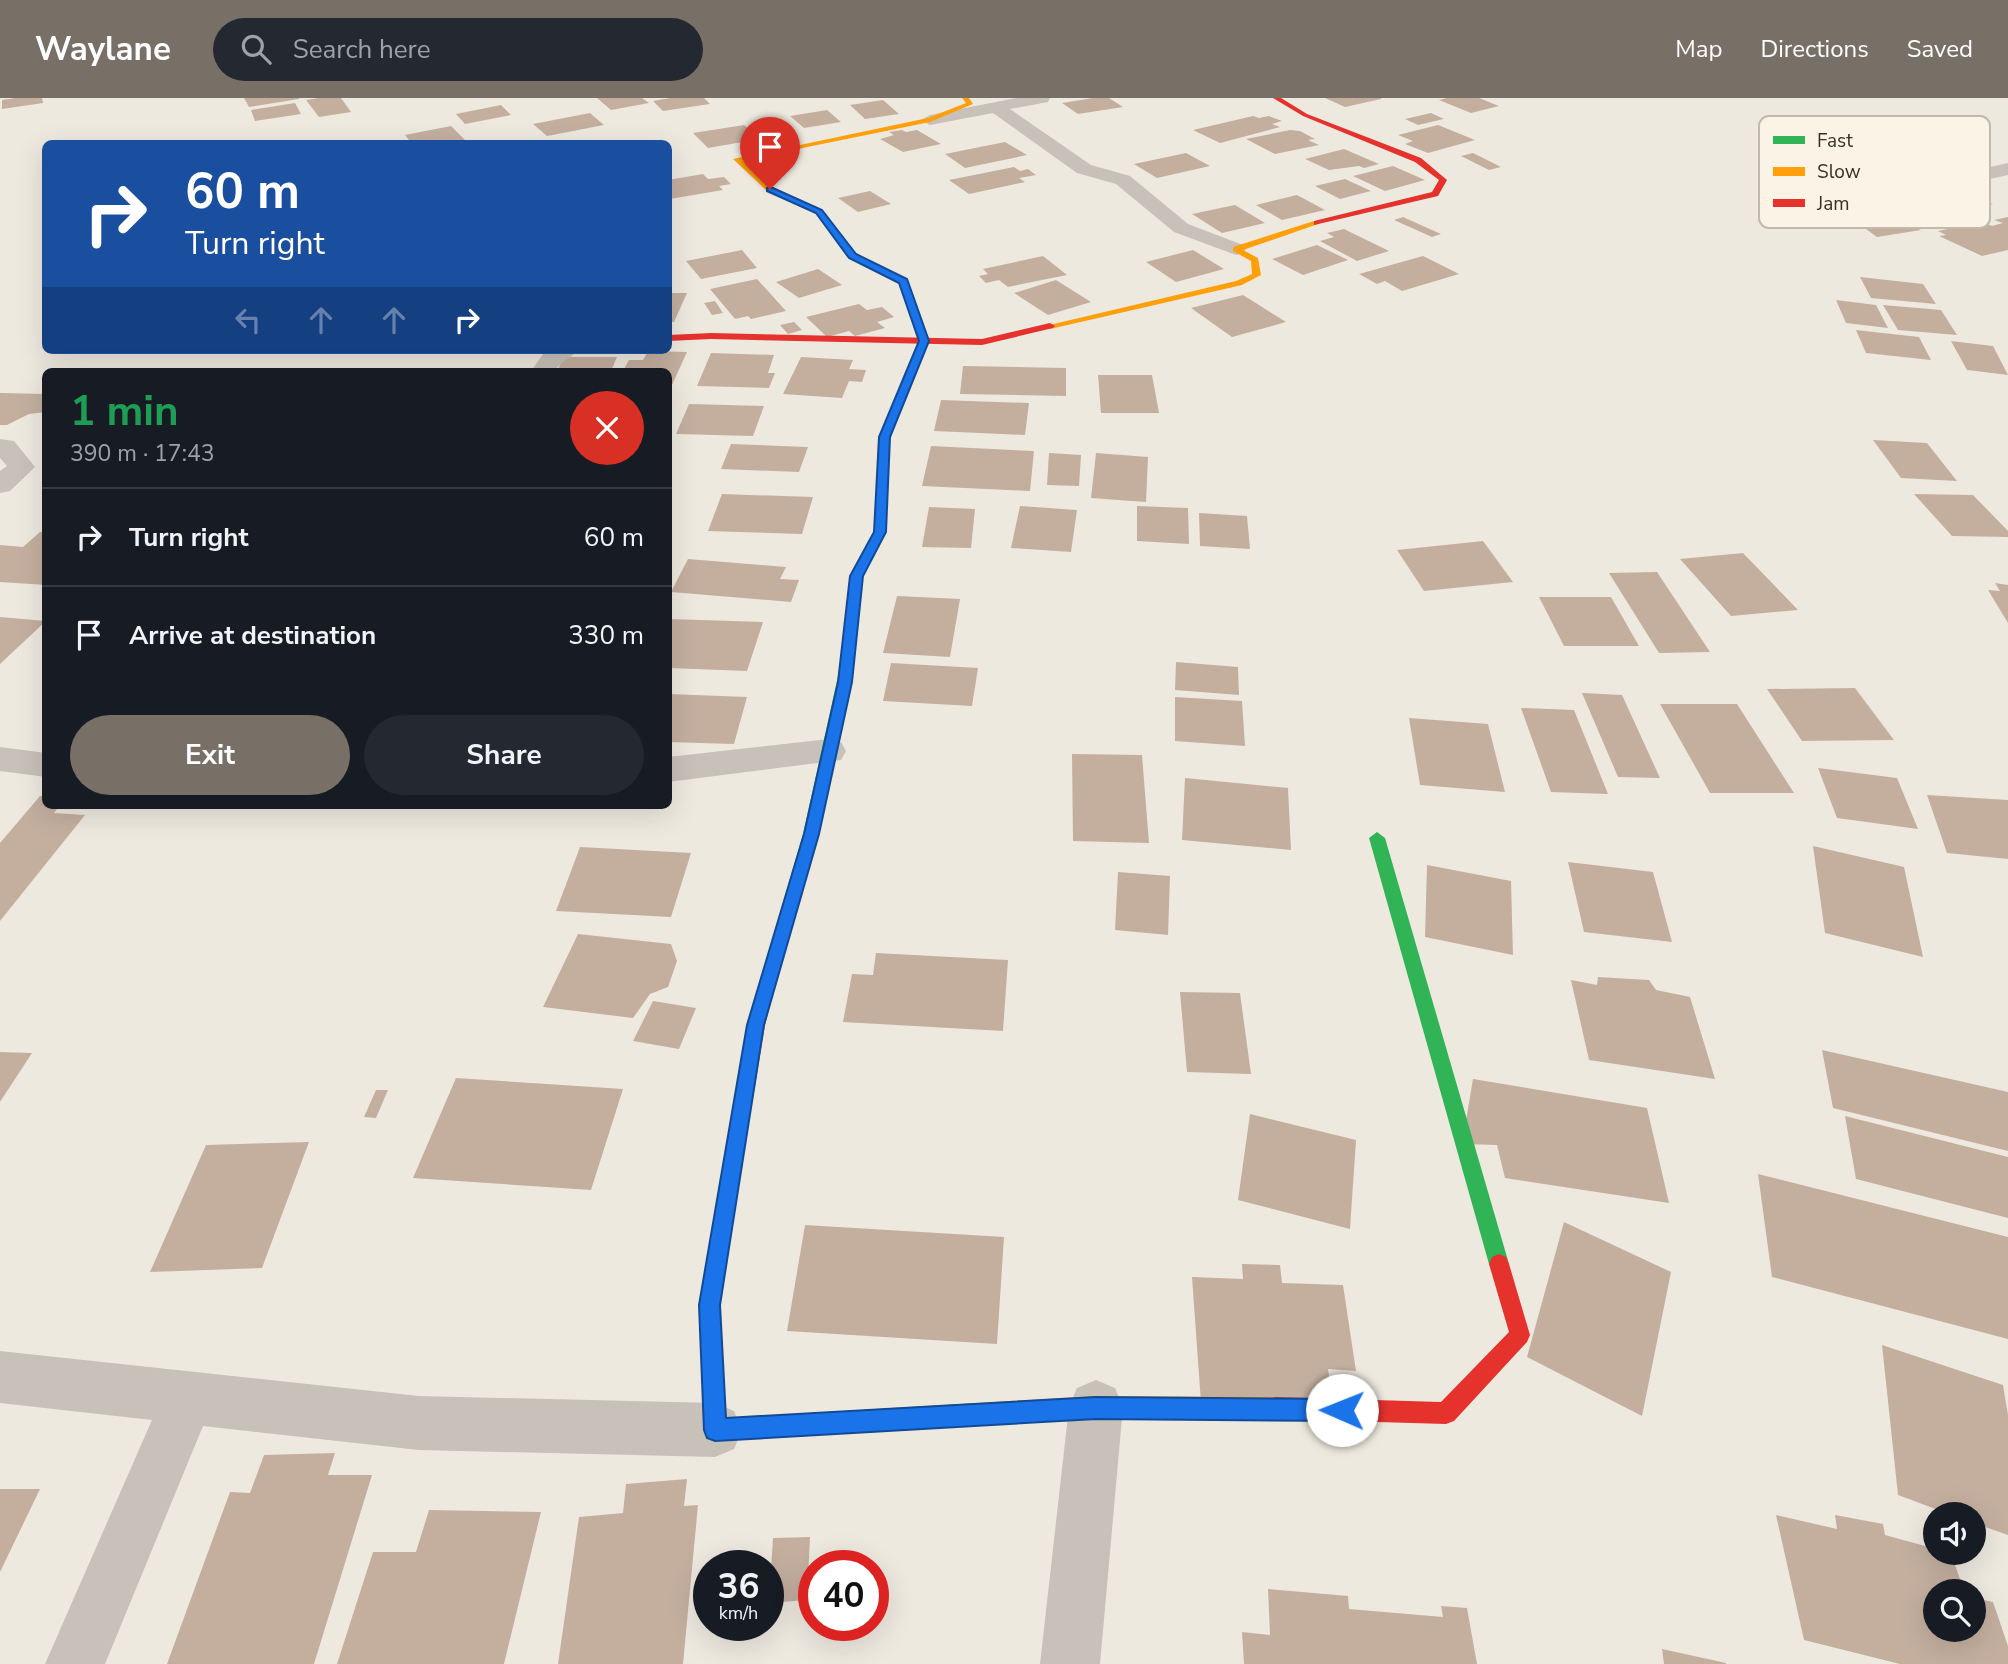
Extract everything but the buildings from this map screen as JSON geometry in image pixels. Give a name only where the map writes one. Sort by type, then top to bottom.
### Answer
[{"type":"street","points":[[930,120],[970,104],[965,98]]},
{"type":"street","points":[[715,1430],[709,1305],[755,1025],[811,834],[845,682],[857,576],[880,532],[884,437],[924,341],[903,281],[852,256],[819,212],[770,189],[737,159],[1042,98]]},
{"type":"street","points":[[1236,248],[1293,229],[1435,194],[1443,180],[1418,160],[1306,115],[1276,98]]},
{"type":"street","points":[[672,338],[711,336],[982,342],[1239,283],[1257,275],[1255,260],[1236,248],[1181,228],[1123,180],[1084,169],[996,107]]},
{"type":"street","points":[[1990,173],[2008,169]]},
{"type":"street","points":[[1990,179],[2008,188]]},
{"type":"street","points":[[545,368],[556,354]]},
{"type":"street","points":[[0,447],[5,447],[22,467],[0,485]]},
{"type":"street","points":[[672,770],[829,751]]},
{"type":"street","points":[[0,759],[42,764]]},
{"type":"street","points":[[0,1377],[188,1399],[454,1425],[715,1430],[1096,1408],[1185,1406],[1446,1413],[1520,1335],[1377,838]]},
{"type":"street","points":[[75,1664],[188,1399]]},
{"type":"street","points":[[1070,1664],[1096,1408]]},
{"type":"traffic: fast","points":[[771,972],[811,834],[847,667]]},
{"type":"traffic: fast","points":[[1377,838],[1499,1264]]},
{"type":"traffic: fast","points":[[712,1287],[709,1305],[715,1430],[977,1414]]},
{"type":"traffic: slow","points":[[908,378],[924,341],[903,281],[852,256],[819,212],[770,189],[737,159],[930,120],[970,104],[965,98]]},
{"type":"traffic: slow","points":[[1050,326],[1239,283],[1257,275],[1255,260],[1236,249],[1317,223]]},
{"type":"traffic: slow","points":[[977,1414],[1096,1407],[1275,1408]]},
{"type":"traffic: jam","points":[[1276,98],[1305,115],[1418,160],[1443,180],[1435,194],[1317,223]]},
{"type":"traffic: jam","points":[[672,338],[711,336],[982,342],[1050,326]]},
{"type":"traffic: jam","points":[[847,667],[857,576],[880,532],[884,437],[908,378]]},
{"type":"traffic: jam","points":[[712,1287],[756,1025],[771,972]]},
{"type":"traffic: jam","points":[[1275,1408],[1446,1413],[1520,1335],[1499,1264]]},
{"type":"route","points":[[770,189],[819,212],[852,256],[903,281],[924,341],[884,437],[880,532],[857,576],[845,682],[811,834],[755,1025],[709,1305],[715,1430],[1096,1408],[1185,1406],[1342,1410]]}]
